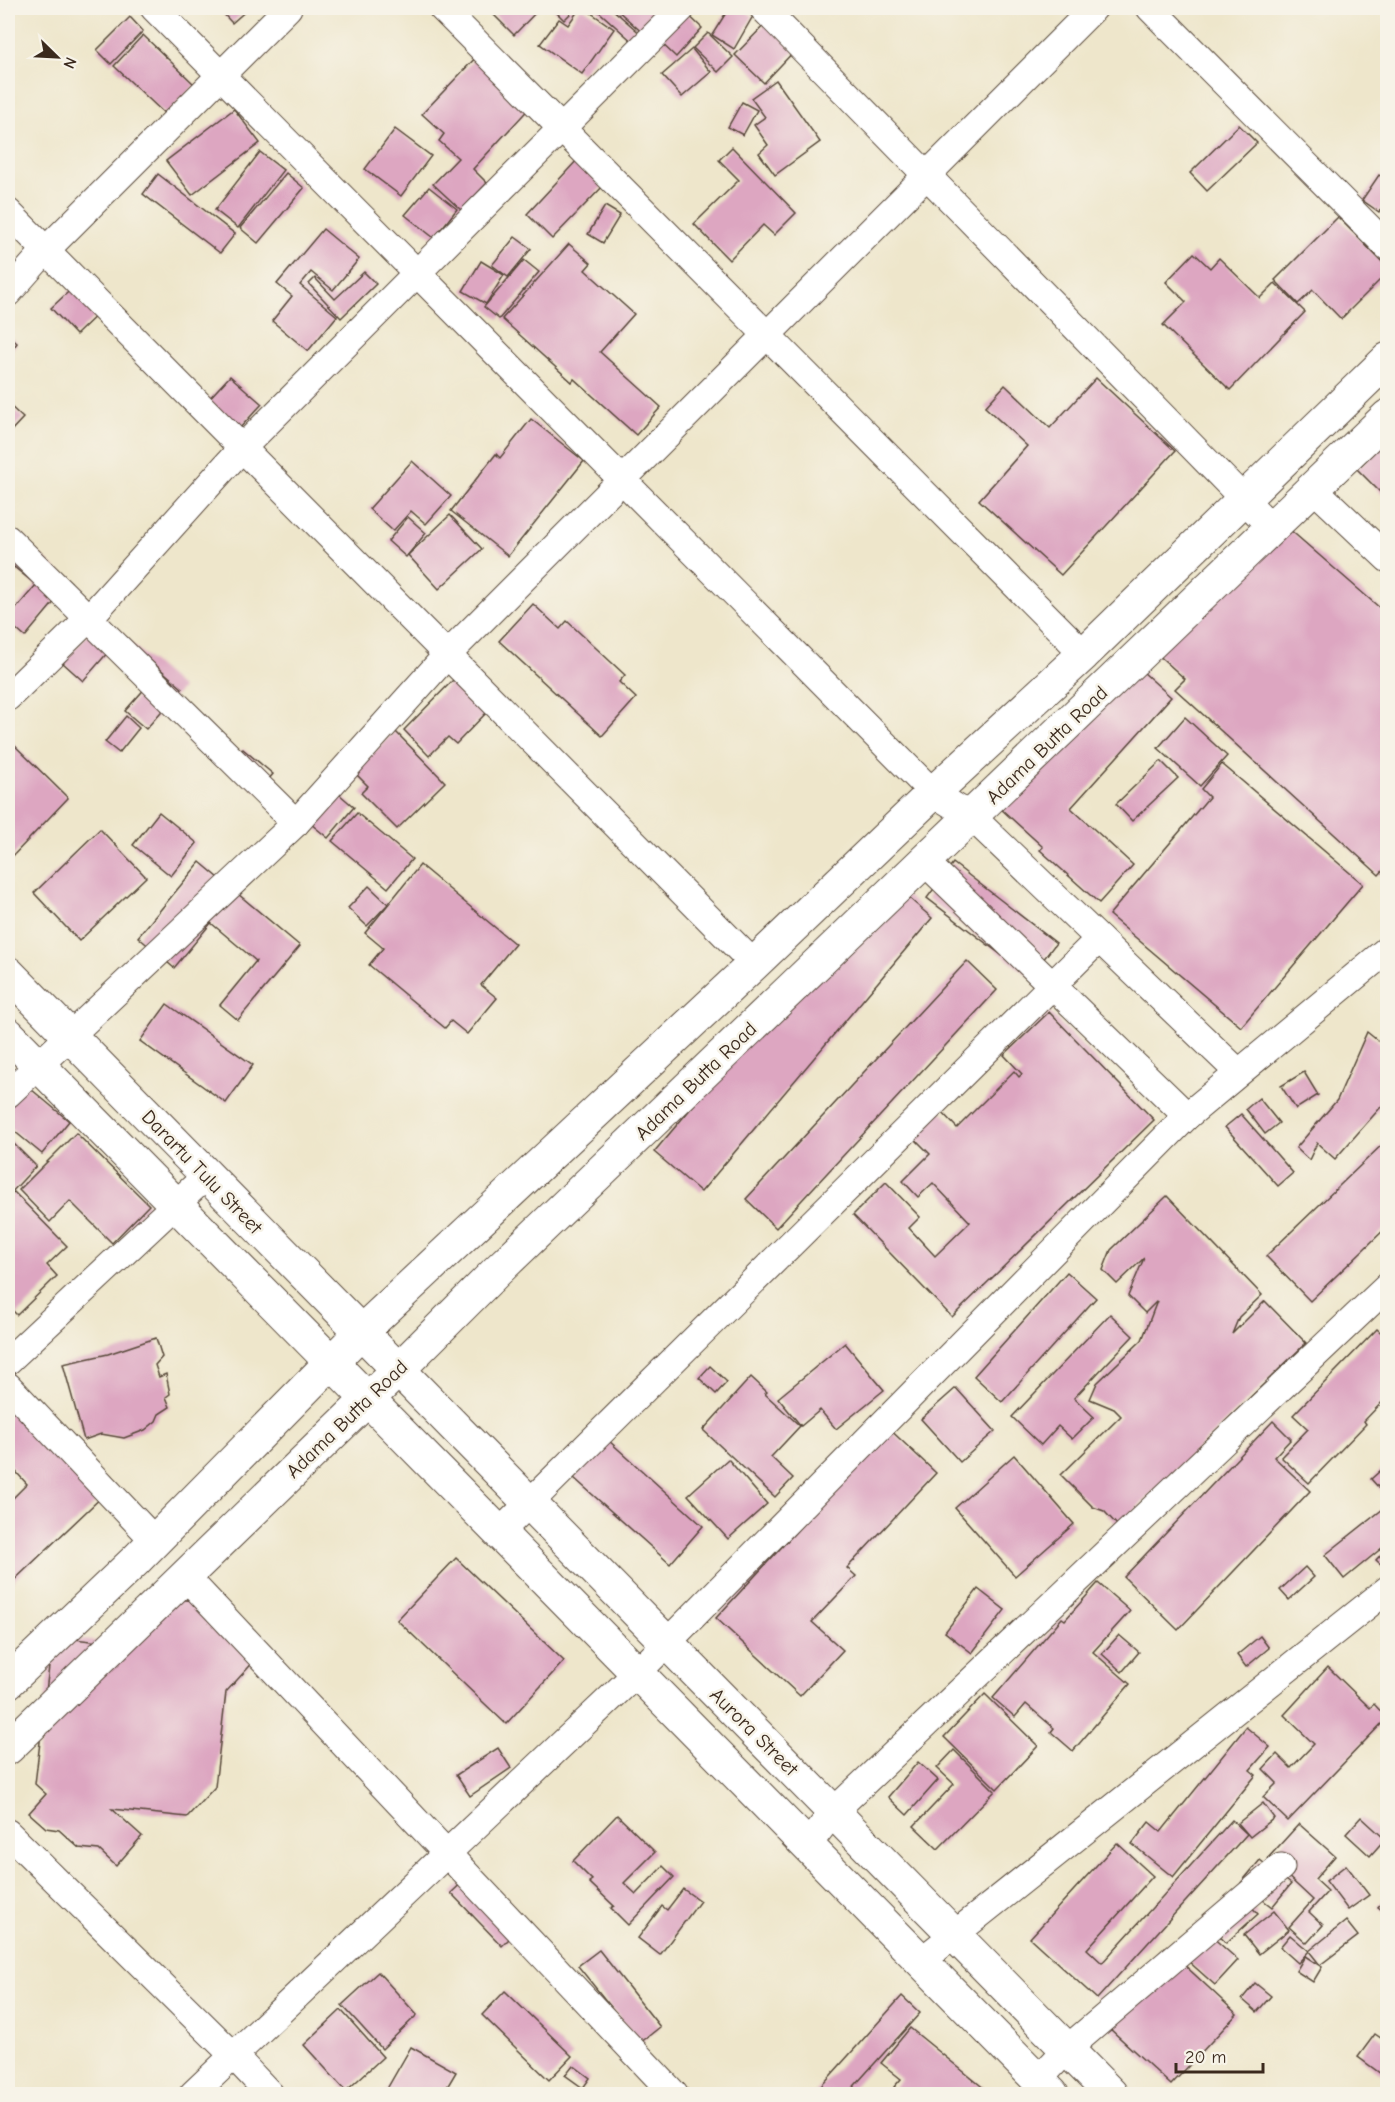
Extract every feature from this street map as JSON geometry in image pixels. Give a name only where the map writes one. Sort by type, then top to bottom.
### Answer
[{"type":"street","points":[[154,8],[933,793],[972,817],[1238,1072]]},
{"type":"street","points":[[8,292],[46,250],[288,8]]},
{"type":"street","points":[[442,8],[1084,654]]},
{"type":"street","points":[[8,697],[88,618],[242,448],[682,8]]},
{"type":"street","points":[[763,8],[1272,528]]},
{"type":"street","points":[[8,1094],[68,1035],[296,823],[447,655],[1094,8]]},
{"type":"street","points":[[1150,8],[1388,247]]},
{"type":"street","points":[[8,212],[754,964]]},
{"type":"street","name":"Adama Butta Road","points":[[8,1749],[185,1576],[350,1382],[361,1332],[933,793],[1084,654],[1388,359]]},
{"type":"street","name":"Adama Butta Road","points":[[8,1682],[155,1541],[350,1382],[398,1370],[497,1271],[1388,416]]},
{"type":"street","points":[[1313,488],[1388,559]]},
{"type":"street","points":[[8,539],[296,823]]},
{"type":"street","points":[[925,862],[1187,1116]]},
{"type":"street","points":[[499,1533],[1099,939]]},
{"type":"street","points":[[193,2094],[637,1673],[1187,1116],[1388,949]]},
{"type":"street","name":"Darartu Tulu Street","points":[[8,973],[398,1370]]},
{"type":"street","name":"Darartu Tulu Street","points":[[8,1034],[350,1382]]},
{"type":"street","points":[[8,1361],[206,1176]]},
{"type":"street","points":[[807,1846],[833,1812],[1388,1286]]},
{"type":"street","name":"Aurora Street","points":[[398,1370],[1111,2094]]},
{"type":"street","points":[[350,1382],[1045,2087],[1066,2049],[1281,1867]]},
{"type":"street","points":[[8,1386],[155,1541]]},
{"type":"street","points":[[185,1576],[674,2094]]},
{"type":"street","points":[[921,1961],[1388,1589]]},
{"type":"street","points":[[8,1833],[270,2094]]},
{"type":"building","points":[[218,8],[249,8],[232,23]]},
{"type":"building","points":[[501,8],[540,8],[514,35],[494,15]]},
{"type":"building","points":[[552,8],[576,8],[564,20]]},
{"type":"building","points":[[580,8],[584,8],[614,29],[582,74],[540,44],[559,19],[568,25]]},
{"type":"building","points":[[595,8],[611,8],[643,36],[635,44]]},
{"type":"building","points":[[615,8],[672,8],[646,36]]},
{"type":"building","points":[[681,8],[702,28],[676,57],[655,37]]},
{"type":"building","points":[[729,8],[740,8],[753,16],[734,49],[712,35]]},
{"type":"building","points":[[130,17],[143,31],[111,64],[97,50]]},
{"type":"building","points":[[770,19],[799,46],[764,83],[735,55]]},
{"type":"building","points":[[708,33],[733,57],[718,72],[693,48]]},
{"type":"building","points":[[143,35],[195,85],[166,115],[114,66]]},
{"type":"building","points":[[692,49],[711,72],[682,97],[662,75]]},
{"type":"building","points":[[481,52],[535,102],[473,169],[487,183],[461,210],[433,184],[458,158],[439,141],[444,134],[422,114]]},
{"type":"building","points":[[776,80],[820,142],[775,175],[759,153],[768,145],[754,125],[765,117],[751,98]]},
{"type":"building","points":[[742,102],[757,110],[743,135],[728,127]]},
{"type":"building","points":[[234,109],[260,143],[192,195],[166,161]]},
{"type":"building","points":[[1239,125],[1257,143],[1207,191],[1190,173]]},
{"type":"building","points":[[395,129],[431,156],[401,196],[365,169]]},
{"type":"building","points":[[732,147],[796,213],[774,235],[763,225],[729,260],[694,224],[739,180],[719,160]]},
{"type":"building","points":[[260,152],[283,170],[238,228],[215,210]]},
{"type":"building","points":[[579,158],[606,183],[552,239],[527,214]]},
{"type":"building","points":[[286,173],[304,188],[258,243],[240,228]]},
{"type":"building","points":[[158,174],[235,234],[220,253],[143,194]]},
{"type":"building","points":[[1379,175],[1388,181],[1388,198],[1379,212],[1362,200]]},
{"type":"building","points":[[429,187],[457,209],[434,238],[405,215]]},
{"type":"building","points":[[605,206],[620,215],[603,243],[588,234]]},
{"type":"building","points":[[1338,217],[1388,268],[1388,272],[1341,319],[1313,290],[1298,304],[1275,280]]},
{"type":"building","points":[[323,229],[359,259],[333,290],[311,272],[300,285],[337,316],[308,351],[272,321],[292,296],[277,284]]},
{"type":"building","points":[[515,237],[531,249],[508,277],[492,265]]},
{"type":"building","points":[[569,244],[591,263],[585,270],[634,314],[600,352],[661,407],[636,435],[574,379],[572,382],[502,319]]},
{"type":"building","points":[[1194,253],[1210,268],[1219,258],[1260,298],[1275,283],[1305,312],[1230,390],[1163,325],[1186,302],[1166,282]]},
{"type":"building","points":[[524,260],[539,272],[499,319],[484,307]]},
{"type":"building","points":[[481,261],[504,275],[486,304],[463,291]]},
{"type":"building","points":[[364,272],[376,284],[341,318],[309,284],[315,278],[335,299]]},
{"type":"building","points":[[80,281],[104,308],[76,335],[51,308]]},
{"type":"building","points":[[8,335],[17,343],[8,355]]},
{"type":"building","points":[[230,376],[262,404],[238,430],[206,402]]},
{"type":"building","points":[[1096,378],[1175,451],[1061,575],[979,500],[1027,446],[985,407],[1005,385],[1050,428]]},
{"type":"building","points":[[8,404],[23,418],[8,434]]},
{"type":"building","points":[[531,419],[584,461],[508,556],[451,511],[496,454],[500,458]]},
{"type":"building","points":[[1388,439],[1388,500],[1357,469]]},
{"type":"building","points":[[412,461],[451,496],[426,524],[411,511],[393,531],[369,509]]},
{"type":"building","points":[[450,515],[482,549],[439,589],[408,555]]},
{"type":"building","points":[[1273,515],[1388,615],[1388,865],[1379,875],[1175,689],[1185,679],[1144,642]]},
{"type":"building","points":[[408,517],[426,533],[406,557],[388,541]]},
{"type":"building","points":[[18,536],[71,582],[25,637],[8,622],[8,618],[36,585],[14,567],[8,575],[8,549]]},
{"type":"building","points":[[533,604],[560,629],[567,621],[625,675],[619,682],[636,698],[602,736],[499,641]]},
{"type":"building","points":[[102,618],[182,688],[146,729],[125,711],[148,685],[109,651],[83,681],[63,663]]},
{"type":"building","points":[[1134,664],[1171,697],[1071,808],[1133,865],[1099,903],[1040,850],[1043,847],[1000,808]]},
{"type":"building","points":[[455,678],[488,711],[456,744],[448,737],[429,756],[404,730]]},
{"type":"building","points":[[126,716],[139,728],[119,753],[105,742]]},
{"type":"building","points":[[1185,717],[1227,756],[1200,786],[1158,748]]},
{"type":"building","points":[[395,731],[445,782],[397,829],[361,793],[368,786],[354,772]]},
{"type":"building","points":[[8,739],[68,798],[9,860],[8,859]]},
{"type":"building","points":[[243,749],[273,774],[258,792],[228,767]]},
{"type":"building","points":[[1161,761],[1178,778],[1132,821],[1116,804]]},
{"type":"building","points":[[1222,764],[1363,884],[1241,1027],[1109,915],[1209,797],[1201,789]]},
{"type":"building","points":[[331,787],[354,807],[328,838],[305,819]]},
{"type":"building","points":[[159,812],[197,843],[171,876],[133,845]]},
{"type":"building","points":[[357,813],[412,859],[388,888],[332,841]]},
{"type":"building","points":[[100,829],[146,877],[79,941],[34,893]]},
{"type":"building","points":[[200,862],[300,946],[238,1020],[220,1005],[256,961],[211,923],[174,968],[138,937]]},
{"type":"building","points":[[953,863],[1056,943],[1030,977],[927,898]]},
{"type":"building","points":[[420,865],[515,944],[481,985],[497,998],[467,1034],[451,1021],[445,1028],[369,965],[383,948],[365,933]]},
{"type":"building","points":[[886,878],[932,918],[701,1192],[654,1152]]},
{"type":"building","points":[[369,886],[388,904],[367,926],[348,908]]},
{"type":"building","points":[[967,961],[997,990],[776,1228],[746,1199]]},
{"type":"building","points":[[167,1004],[253,1065],[226,1103],[140,1041]]},
{"type":"building","points":[[1049,1012],[1154,1120],[952,1317],[853,1215],[886,1182],[920,1217],[909,1228],[935,1256],[970,1222],[933,1183],[918,1197],[903,1181],[930,1154],[912,1136],[940,1110],[957,1128],[1014,1071],[1019,1077],[1022,1074],[1004,1055]]},
{"type":"building","points":[[1367,1032],[1388,1049],[1388,1099],[1335,1159],[1317,1143],[1309,1160],[1296,1148],[1337,1100]]},
{"type":"building","points":[[1304,1072],[1318,1095],[1296,1109],[1281,1086]]},
{"type":"building","points":[[25,1084],[69,1121],[42,1154],[8,1126],[8,1106]]},
{"type":"building","points":[[1259,1098],[1279,1123],[1265,1134],[1246,1109]]},
{"type":"building","points":[[1241,1114],[1293,1173],[1278,1186],[1225,1127]]},
{"type":"building","points":[[76,1133],[149,1205],[112,1243],[70,1201],[50,1222],[19,1190]]},
{"type":"building","points":[[8,1138],[36,1166],[9,1195],[8,1193]]},
{"type":"building","points":[[1388,1139],[1388,1226],[1310,1301],[1266,1256]]},
{"type":"building","points":[[14,1192],[67,1246],[47,1265],[57,1276],[17,1315],[8,1306],[8,1198]]},
{"type":"building","points":[[1167,1196],[1262,1295],[1239,1317],[1232,1334],[1265,1301],[1306,1343],[1118,1526],[1104,1511],[1093,1507],[1061,1475],[1121,1416],[1114,1409],[1090,1399],[1097,1383],[1142,1340],[1157,1301],[1145,1313],[1128,1296],[1144,1258],[1117,1284],[1103,1270],[1111,1250]]},
{"type":"building","points":[[1067,1272],[1096,1298],[1002,1402],[974,1376]]},
{"type":"building","points":[[1110,1314],[1133,1336],[1074,1398],[1094,1417],[1072,1439],[1058,1426],[1041,1445],[1012,1417]]},
{"type":"building","points":[[1377,1329],[1388,1339],[1388,1396],[1364,1421],[1366,1424],[1309,1483],[1281,1457],[1308,1429],[1293,1415]]},
{"type":"building","points":[[156,1338],[162,1357],[155,1365],[159,1377],[166,1374],[170,1394],[166,1397],[170,1407],[159,1414],[156,1421],[145,1430],[124,1438],[101,1434],[84,1440],[63,1364],[108,1354]]},
{"type":"building","points":[[845,1343],[884,1390],[836,1429],[820,1410],[801,1426],[778,1398]]},
{"type":"building","points":[[710,1366],[727,1382],[716,1394],[699,1378]]},
{"type":"building","points":[[751,1377],[767,1392],[765,1394],[800,1426],[771,1457],[793,1478],[775,1497],[703,1430]]},
{"type":"building","points":[[956,1388],[995,1431],[960,1462],[921,1419]]},
{"type":"building","points":[[19,1397],[108,1491],[8,1586],[8,1503],[27,1484],[8,1463],[8,1408]]},
{"type":"building","points":[[1273,1421],[1291,1439],[1274,1457],[1310,1491],[1178,1630],[1124,1577]]},
{"type":"building","points":[[883,1423],[936,1473],[847,1568],[856,1576],[812,1622],[843,1650],[800,1696],[716,1618],[803,1524],[796,1517]]},
{"type":"building","points":[[608,1440],[703,1526],[670,1564],[574,1478]]},
{"type":"building","points":[[1014,1455],[1074,1524],[1015,1576],[955,1508]]},
{"type":"building","points":[[728,1459],[767,1504],[728,1539],[688,1495]]},
{"type":"building","points":[[1388,1464],[1388,1498],[1371,1479]]},
{"type":"building","points":[[1383,1509],[1388,1515],[1388,1543],[1344,1579],[1325,1555]]},
{"type":"building","points":[[1388,1547],[1388,1568],[1386,1569],[1376,1560]]},
{"type":"building","points":[[456,1558],[564,1661],[506,1724],[397,1620]]},
{"type":"building","points":[[1305,1567],[1314,1577],[1289,1600],[1280,1590]]},
{"type":"building","points":[[1098,1583],[1130,1611],[1093,1652],[1130,1684],[1073,1751],[1051,1732],[1054,1728],[1026,1704],[1015,1717],[993,1698],[1062,1618],[1065,1620]]},
{"type":"building","points":[[978,1589],[1005,1610],[972,1653],[945,1632]]},
{"type":"building","points":[[175,1599],[197,1601],[258,1657],[226,1692],[215,1787],[187,1817],[112,1809],[142,1836],[116,1866],[99,1850],[79,1848],[59,1830],[46,1828],[29,1813],[46,1794],[35,1784],[50,1658],[49,1636],[108,1643]]},
{"type":"building","points":[[1119,1635],[1139,1652],[1122,1672],[1102,1654]]},
{"type":"building","points":[[1260,1636],[1269,1648],[1246,1667],[1237,1655]]},
{"type":"building","points":[[1328,1667],[1370,1708],[1374,1704],[1387,1718],[1288,1821],[1263,1797],[1277,1783],[1263,1769],[1277,1754],[1291,1768],[1314,1744],[1284,1715]]},
{"type":"building","points":[[985,1694],[1038,1746],[997,1789],[944,1737]]},
{"type":"building","points":[[1246,1727],[1270,1747],[1250,1770],[1256,1775],[1173,1877],[1132,1844],[1149,1822],[1161,1832]]},
{"type":"building","points":[[498,1748],[511,1768],[470,1796],[456,1775]]},
{"type":"building","points":[[954,1750],[995,1791],[938,1849],[914,1826],[954,1784],[937,1768]]},
{"type":"building","points":[[918,1762],[938,1780],[907,1815],[888,1797]]},
{"type":"building","points":[[1263,1803],[1274,1818],[1250,1837],[1238,1823]]},
{"type":"building","points":[[617,1815],[655,1852],[624,1883],[636,1894],[663,1866],[674,1877],[628,1925],[611,1908],[614,1906],[589,1882],[592,1880],[573,1861]]},
{"type":"building","points":[[1361,1817],[1385,1839],[1370,1856],[1346,1834]]},
{"type":"building","points":[[1232,1820],[1247,1834],[1097,1999],[1030,1938],[1117,1843],[1153,1876],[1087,1949],[1102,1963]]},
{"type":"building","points":[[1299,1824],[1335,1856],[1315,1879],[1328,1891],[1309,1912],[1323,1925],[1307,1943],[1289,1927],[1313,1900],[1268,1858]]},
{"type":"building","points":[[1260,1860],[1291,1884],[1272,1907],[1241,1883]]},
{"type":"building","points":[[1346,1865],[1369,1895],[1348,1910],[1326,1881]]},
{"type":"building","points":[[471,1874],[522,1926],[502,1946],[451,1893]]},
{"type":"building","points":[[683,1889],[700,1901],[660,1955],[638,1938],[662,1906],[667,1910]]},
{"type":"building","points":[[1238,1892],[1258,1914],[1226,1943],[1205,1920]]},
{"type":"building","points":[[1388,1895],[1388,1915],[1378,1907]]},
{"type":"building","points":[[1274,1911],[1289,1930],[1259,1954],[1244,1935]]},
{"type":"building","points":[[1346,1921],[1358,1936],[1320,1965],[1309,1951]]},
{"type":"building","points":[[1200,1926],[1238,1960],[1215,1985],[1178,1952]]},
{"type":"building","points":[[1290,1935],[1309,1951],[1298,1963],[1280,1947]]},
{"type":"building","points":[[1165,1947],[1237,2014],[1171,2085],[1096,2016],[1133,1982]]},
{"type":"building","points":[[599,1950],[660,2027],[640,2043],[578,1966]]},
{"type":"building","points":[[1305,1956],[1322,1967],[1313,1982],[1296,1971]]},
{"type":"building","points":[[378,1972],[417,2015],[382,2049],[342,2005]]},
{"type":"building","points":[[1255,1983],[1271,1996],[1257,2012],[1242,1999]]},
{"type":"building","points":[[505,1991],[572,2056],[549,2080],[482,2015]]},
{"type":"building","points":[[902,1996],[920,2013],[847,2094],[814,2094]]},
{"type":"building","points":[[341,2010],[383,2057],[346,2091],[304,2045]]},
{"type":"building","points":[[910,2028],[991,2094],[903,2094],[894,2087],[901,2079],[881,2063]]},
{"type":"building","points":[[1375,2034],[1388,2043],[1388,2079],[1358,2057]]},
{"type":"building","points":[[411,2047],[456,2072],[443,2094],[384,2094]]},
{"type":"building","points":[[573,2065],[590,2078],[583,2088],[565,2075]]}]
